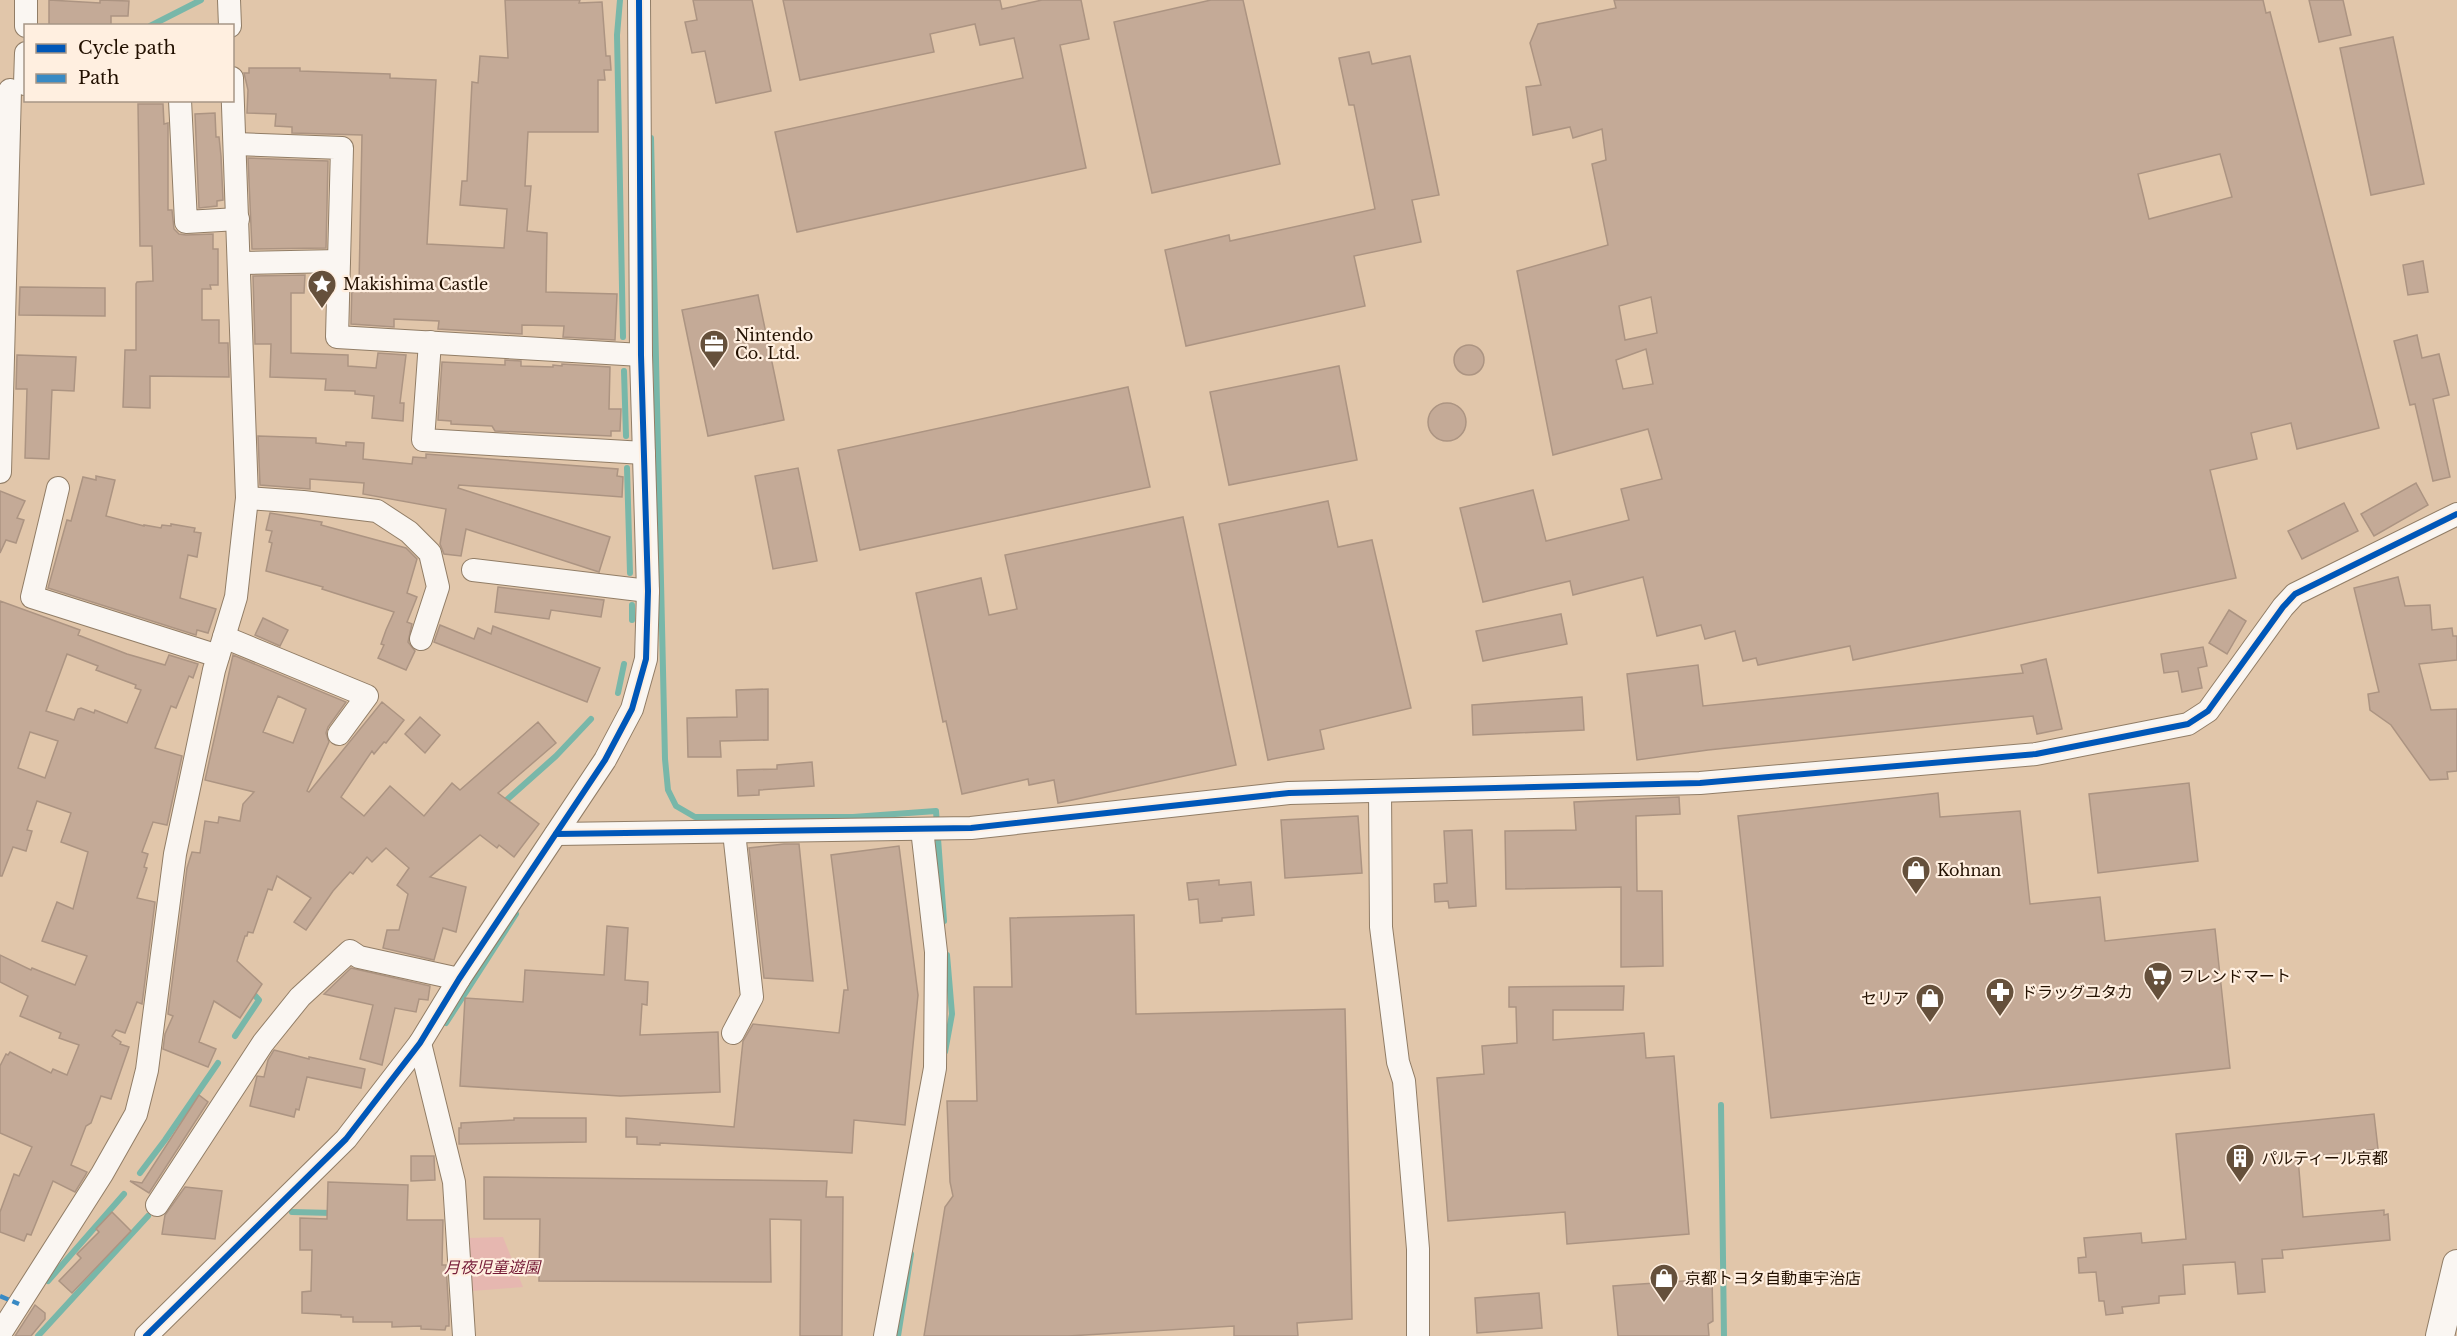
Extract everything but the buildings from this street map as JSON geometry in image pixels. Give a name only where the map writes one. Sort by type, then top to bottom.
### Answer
[{"type":"main road","points":[[2440,1336],[2457,1264]]},
{"type":"street","points":[[26,0],[26,24]]},
{"type":"street","points":[[229,0],[230,24]]},
{"type":"street","points":[[146,1336],[346,1139],[420,1043],[459,979],[605,760],[632,709],[646,659],[648,591],[641,355],[639,0]]},
{"type":"street","points":[[0,472],[18,87],[24,62]]},
{"type":"street","points":[[180,102],[186,222],[238,219]]},
{"type":"street","points":[[0,1334],[102,1174],[136,1114],[147,1070],[175,854],[221,646],[236,597],[247,498],[234,102]]},
{"type":"street","points":[[236,144],[342,148],[337,337],[641,355]]},
{"type":"street","points":[[240,263],[339,261]]},
{"type":"street","points":[[430,342],[423,440],[644,453]]},
{"type":"street","points":[[58,488],[32,597],[221,646],[367,696],[339,734]]},
{"type":"street","points":[[247,498],[377,511],[409,532],[430,553],[438,587],[421,639]]},
{"type":"street","points":[[556,834],[970,828],[1289,794],[1700,783],[2036,754],[2188,724],[2208,711],[2283,607],[2295,594],[2457,514]]},
{"type":"street","points":[[473,570],[648,591]]},
{"type":"street","points":[[1380,791],[1381,927],[1398,1062],[1404,1081],[1418,1249],[1418,1336]]},
{"type":"street","points":[[885,1336],[935,1068],[936,952],[922,829]]},
{"type":"street","points":[[733,1033],[752,997],[734,832]]},
{"type":"street","points":[[157,1205],[263,1043],[300,997],[350,951],[359,957],[459,979]]},
{"type":"street","points":[[420,1043],[454,1182],[464,1336]]},
{"type":"green space","name":"月夜児童遊園","points":[[503,1237],[523,1287],[472,1291],[468,1238]]},
{"type":"waterway","points":[[154,24],[201,0]]},
{"type":"waterway","points":[[620,0],[617,35],[623,337]]},
{"type":"waterway","points":[[651,138],[665,759],[668,790],[676,806],[695,817],[853,817],[936,811],[944,921]]},
{"type":"waterway","points":[[624,371],[626,436]]},
{"type":"waterway","points":[[627,468],[630,573]]},
{"type":"waterway","points":[[632,605],[632,620]]},
{"type":"waterway","points":[[618,693],[624,664]]},
{"type":"waterway","points":[[501,805],[556,756],[591,719]]},
{"type":"waterway","points":[[446,1023],[516,914]]},
{"type":"waterway","points":[[945,1052],[952,1014],[947,955]]},
{"type":"waterway","points":[[235,1036],[259,1000],[250,990]]},
{"type":"waterway","points":[[140,1173],[218,1063]]},
{"type":"waterway","points":[[1721,1105],[1724,1336]]},
{"type":"waterway","points":[[48,1281],[124,1194]]},
{"type":"waterway","points":[[292,1212],[333,1213]]},
{"type":"waterway","points":[[38,1336],[148,1216]]},
{"type":"waterway","points":[[898,1336],[911,1254]]},
{"type":"marked path","points":[[0,1296],[19,1304]]},
{"type":"cycle path","points":[[146,1336],[346,1139],[420,1043],[459,979],[605,760],[632,709],[646,659],[648,591],[641,355],[639,0]]},
{"type":"cycle path","points":[[556,834],[971,828],[1289,793],[1700,783],[2036,754],[2188,724],[2208,711],[2283,607],[2295,594],[2457,514]]},
{"type":"place","name":"Makishima Castle","points":[[322,310]]},
{"type":"place","name":"Nintendo Co. Ltd.","points":[[714,370]]},
{"type":"place","name":"Kohnan","points":[[1916,896]]},
{"type":"place","name":"フレンドマート","points":[[2158,1002]]},
{"type":"place","name":"ドラッグユタカ","points":[[2000,1018]]},
{"type":"place","name":"セリア","points":[[1930,1024]]},
{"type":"place","name":"パルティール京都","points":[[2240,1184]]},
{"type":"place","name":"京都トヨタ自動車宇治店","points":[[1664,1304]]}]
